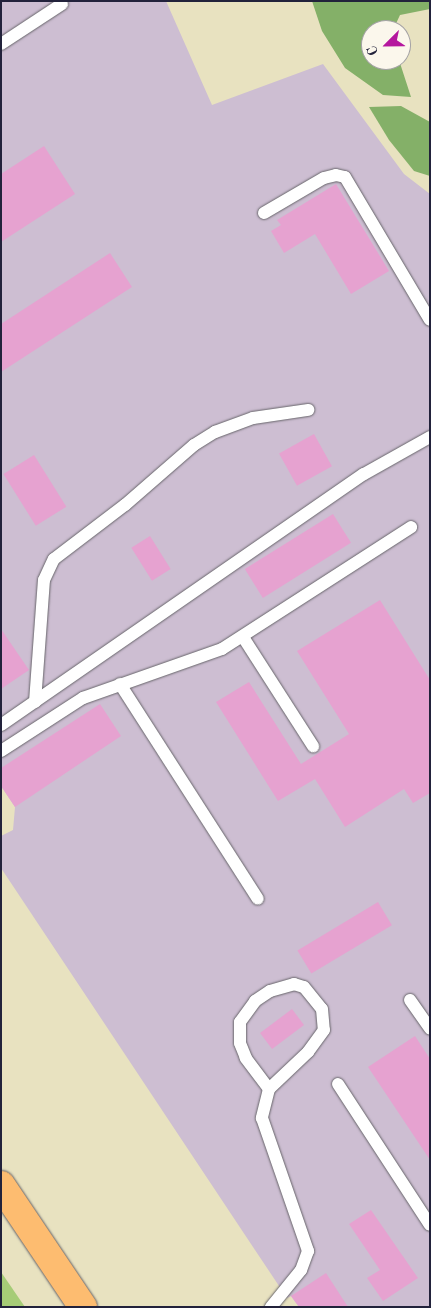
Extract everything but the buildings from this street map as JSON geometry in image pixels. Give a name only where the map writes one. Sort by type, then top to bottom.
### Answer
[{"type":"highway","points":[[1,1185],[84,1307]]},
{"type":"lane","points":[[1,44],[62,4]]},
{"type":"lane","points":[[264,213],[324,178],[336,175],[345,177],[430,320]]},
{"type":"lane","points":[[35,702],[44,580],[54,559],[208,436],[253,418],[308,410]]},
{"type":"lane","points":[[1,726],[364,474],[430,437]]},
{"type":"lane","points":[[1,751],[83,698],[222,649],[411,527]]},
{"type":"lane","points":[[243,637],[313,746]]},
{"type":"lane","points":[[120,684],[258,899]]},
{"type":"lane","points":[[269,1090],[246,1058],[240,1043],[240,1022],[255,1001],[270,991],[294,984],[304,987],[322,1009],[324,1030],[308,1052],[269,1090],[262,1108],[263,1127],[308,1251],[301,1270],[271,1307]]},
{"type":"lane","points":[[410,1000],[430,1029]]},
{"type":"lane","points":[[338,1084],[430,1225]]},
{"type":"shaded area","points":[[1,1],[166,1],[212,105],[323,64],[404,174],[430,194],[430,1307],[299,1307],[291,1296],[287,1298],[1,868],[1,836],[13,830],[15,807],[1,786]]},
{"type":"green space","points":[[312,1],[430,1],[430,9],[400,15],[398,20],[361,20],[361,70],[402,70],[411,97],[383,95],[345,68],[322,31]]},
{"type":"green space","points":[[401,106],[430,122],[430,176],[414,171],[389,140],[369,107]]},
{"type":"green space","points":[[1,1272],[25,1307],[1,1307]]}]
